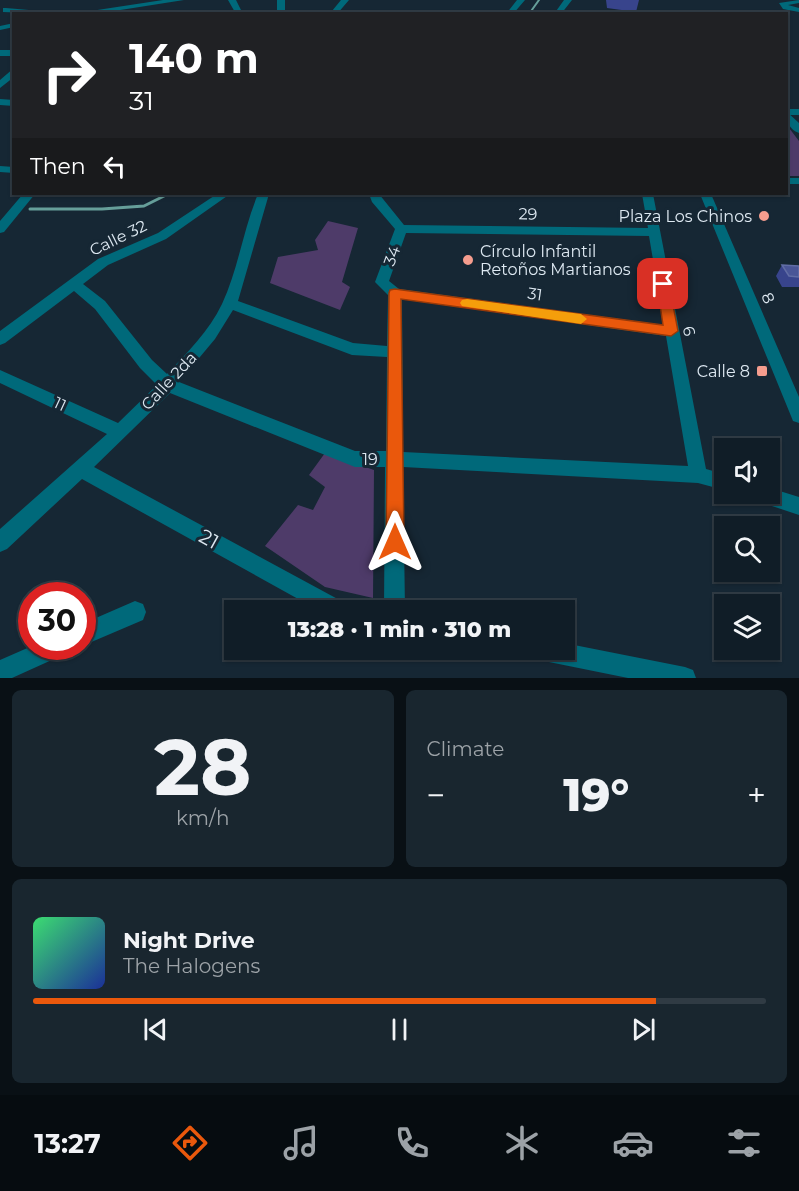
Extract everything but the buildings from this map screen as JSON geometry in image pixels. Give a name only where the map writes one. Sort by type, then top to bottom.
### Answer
[{"type":"street","points":[[89,12],[180,0]]},
{"type":"street","points":[[334,12],[345,0]]},
{"type":"street","points":[[511,12],[521,0]]},
{"type":"street","points":[[559,12],[568,0]]},
{"type":"street","points":[[798,1],[786,1],[783,4],[799,10]]},
{"type":"street","points":[[3,10],[24,2]]},
{"type":"street","points":[[140,5],[149,12]]},
{"type":"street","points":[[3,10],[27,12]]},
{"type":"street","points":[[0,85],[12,73]]},
{"type":"street","points":[[788,116],[799,130]]},
{"type":"street","points":[[0,228],[28,195]]},
{"type":"street","name":"Calle 32","points":[[0,339],[104,262],[162,236],[224,195]]},
{"type":"street","name":"Calle 2da","points":[[0,542],[120,432],[168,385],[207,340],[229,303],[249,249],[253,220],[263,195]]},
{"type":"street","name":"34","points":[[374,195],[401,229],[382,282],[395,293],[394,600]]},
{"type":"street","name":"6","points":[[648,195],[698,475]]},
{"type":"street","name":"8","points":[[705,195],[799,416]]},
{"type":"street","name":"29","points":[[401,229],[654,232]]},
{"type":"street","name":"19","points":[[73,283],[100,305],[146,364],[168,385],[355,459],[395,459],[698,475],[714,479]]},
{"type":"street","name":"31","points":[[395,293],[671,331]]},
{"type":"street","points":[[229,303],[352,349],[395,352]]},
{"type":"street","name":"11","points":[[0,376],[120,432]]},
{"type":"street","name":"21","points":[[79,468],[320,600]]},
{"type":"street","points":[[780,500],[799,506]]},
{"type":"street","points":[[96,629],[135,612]]},
{"type":"street","points":[[575,656],[685,678]]},
{"type":"street","points":[[0,672],[26,660]]},
{"type":"shaded area","points":[[788,127],[799,141],[799,176],[788,176]]},
{"type":"shaded area","points":[[328,221],[358,228],[342,282],[350,287],[340,310],[270,283],[278,257],[318,250],[315,240]]},
{"type":"shaded area","points":[[325,453],[374,470],[373,598],[325,587],[265,546],[298,505],[313,510],[325,487],[309,475]]},
{"type":"waterway","points":[[530,12],[539,0]]},
{"type":"waterway","points":[[30,209],[102,209],[144,206],[166,195]]},
{"type":"slow traffic","points":[[467,303],[581,319]]},
{"type":"place","name":"Plaza Los Chinos","points":[[764,216]]},
{"type":"place","name":"Círculo Infantil Retoños Martianos","points":[[468,260]]},
{"type":"place","name":"Calle 8","points":[[762,371]]},
{"type":"route","points":[[395,542],[395,293],[671,331],[663,284]]}]
